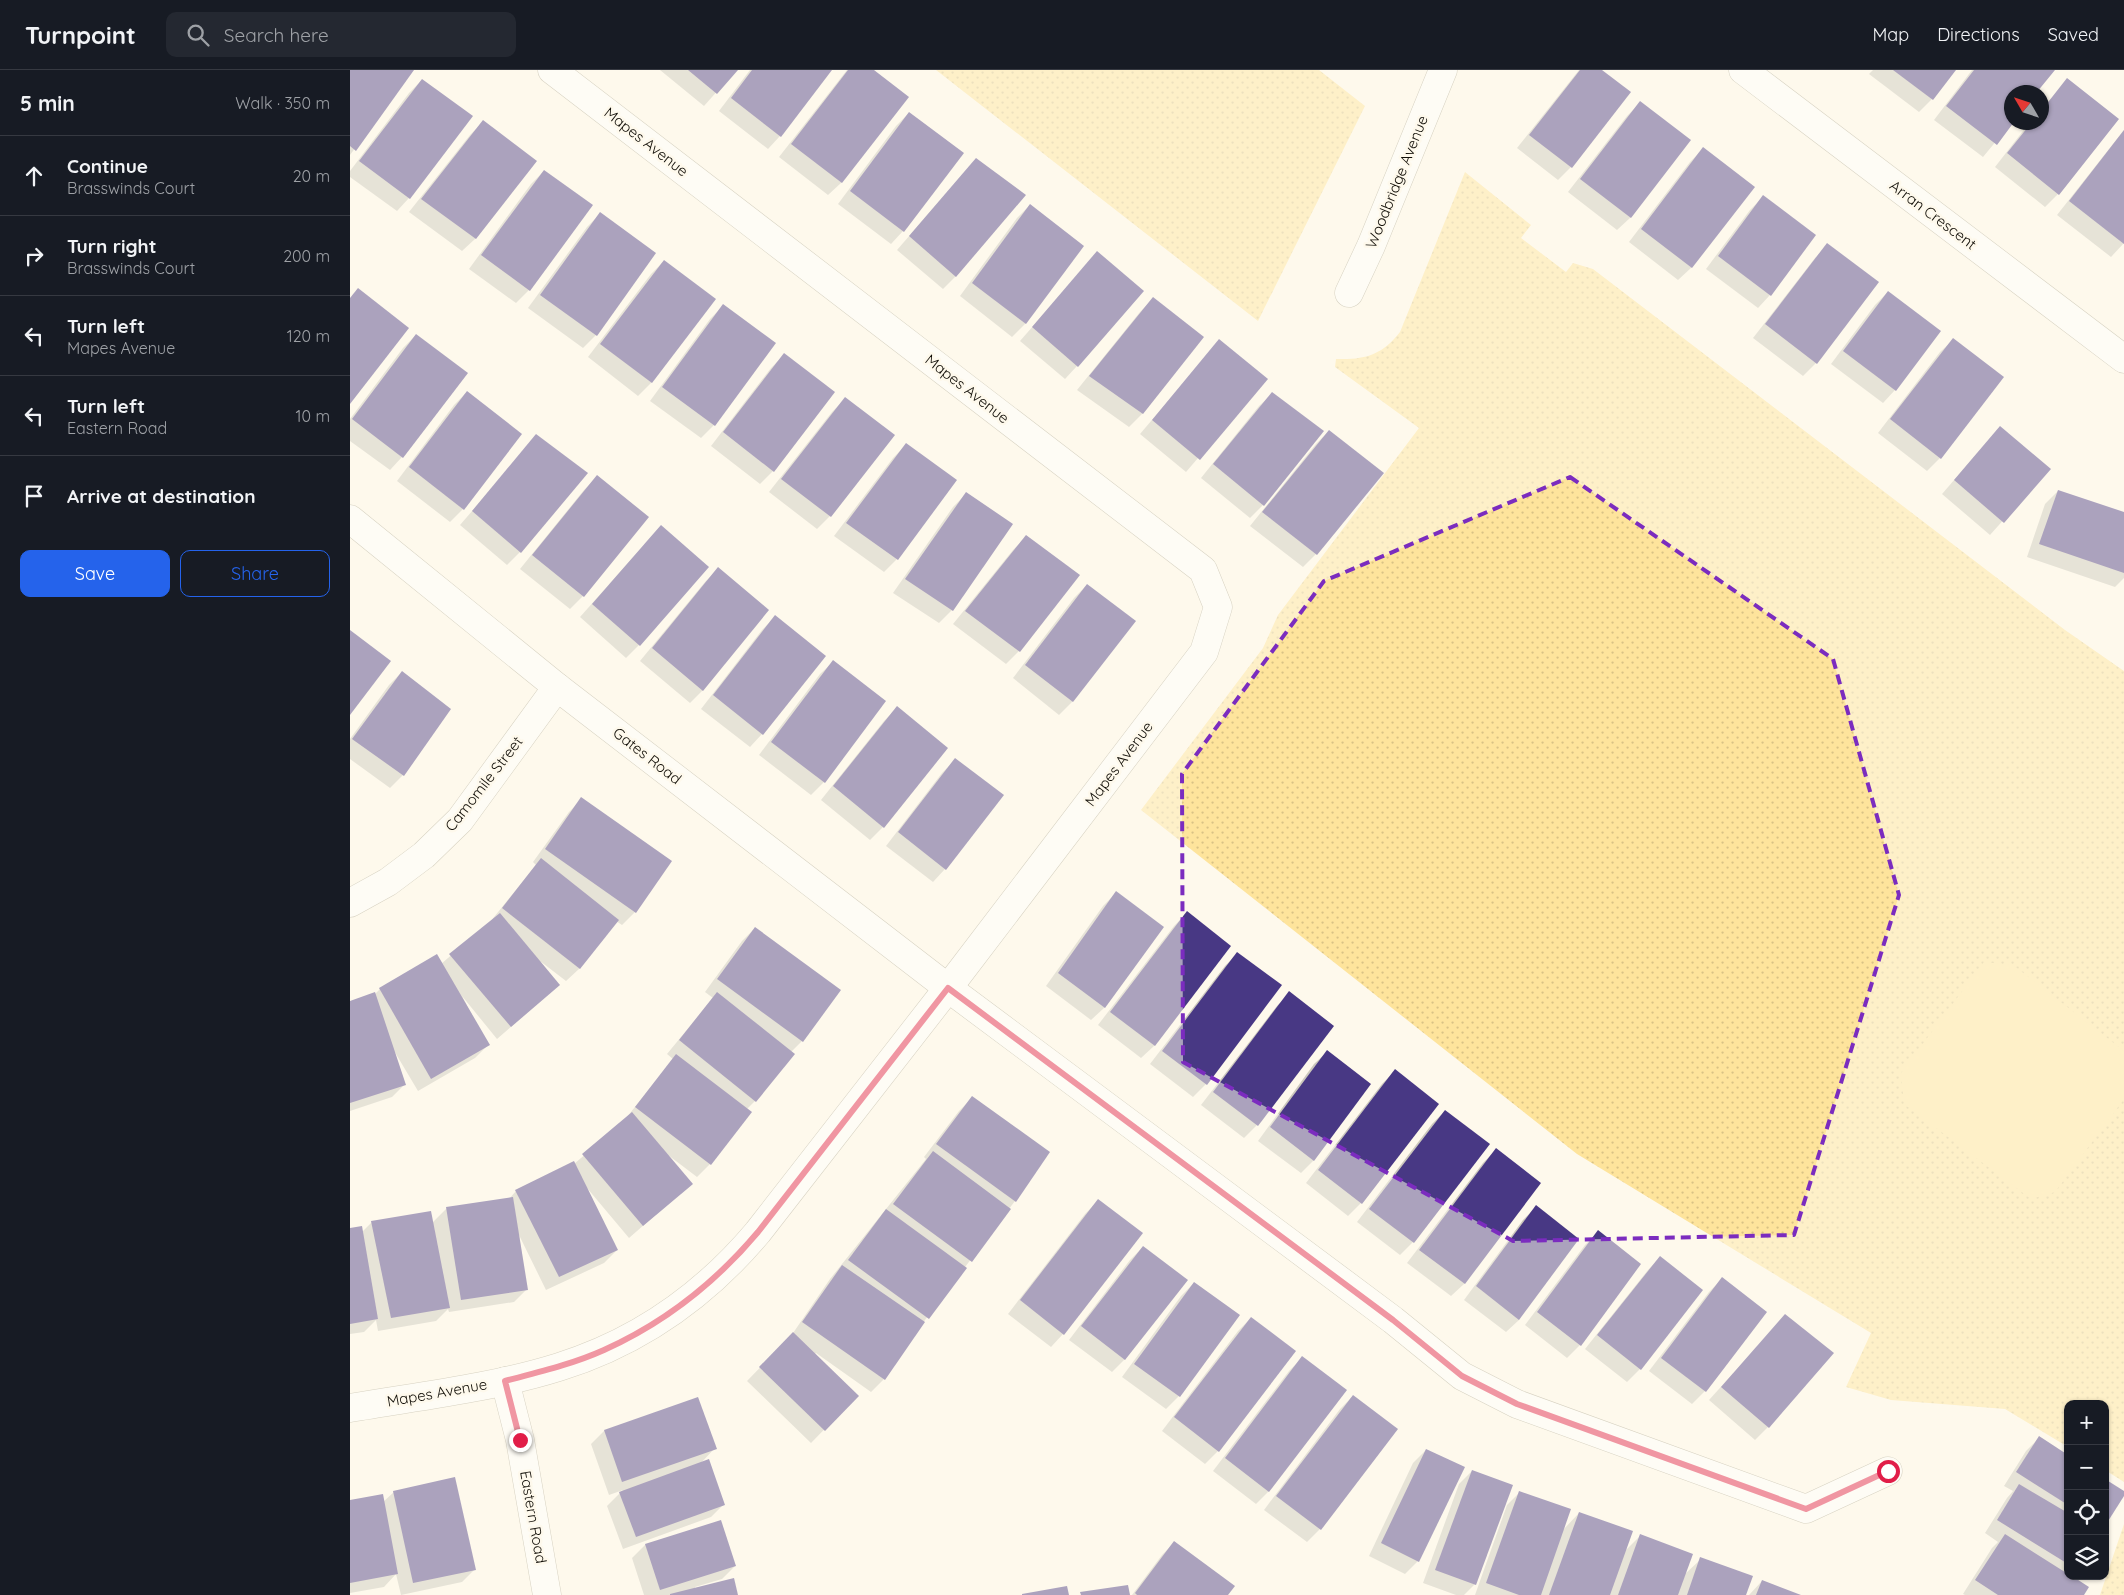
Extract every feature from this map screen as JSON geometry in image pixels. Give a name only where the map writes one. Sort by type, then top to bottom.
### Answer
[{"type":"street","name":"Mapes Avenue","points":[[350,1408],[505,1381],[559,1367],[604,1350],[652,1326],[709,1284],[737,1257],[758,1232],[948,988],[1204,652],[1218,607],[1203,570],[552,70]]},
{"type":"street","name":"Woodbridge Avenue","points":[[1349,293],[1371,246],[1443,70]]},
{"type":"street","name":"Arran Crescent","points":[[1743,70],[2124,359]]},
{"type":"street","name":"Gates Road","points":[[350,518],[558,686],[948,988],[1393,1320],[1462,1376],[1517,1404],[1806,1509],[1888,1471]]},
{"type":"street","name":"Camomile Street","points":[[350,903],[388,882],[424,855],[460,820],[558,686]]},
{"type":"street","name":"Eastern Road","points":[[505,1381],[520,1440],[547,1595]]},
{"type":"highlighted area","points":[[1570,477],[1833,659],[1899,895],[1794,1235],[1513,1241],[1183,1062],[1182,774],[1324,581]]},
{"type":"shaded area","points":[[936,70],[1319,70],[1365,106],[1258,321]]},
{"type":"shaded area","points":[[1465,172],[1531,225],[1521,238],[1566,272],[1573,263],[1593,269],[2065,630],[2124,671],[2124,1482],[2109,1473],[2109,1400],[2064,1400],[2064,1445],[2005,1409],[1891,1400],[1846,1387],[1871,1333],[1577,1154],[1141,810],[1263,648],[1278,615],[1419,428],[1335,367],[1336,359],[1364,357],[1379,351],[1400,332]]},
{"type":"shaded area","points":[[1984,962],[2013,965],[2124,1051],[2124,1099],[2055,1192],[2031,1199],[1904,1104],[1901,1073]]},
{"type":"shaded area","points":[[2124,1524],[2124,1595],[2100,1595],[2105,1580],[2109,1580],[2109,1568]]},
{"type":"building","points":[[350,70],[414,70],[356,151],[350,146]]},
{"type":"building","points":[[688,70],[738,70],[717,94]]},
{"type":"building","points":[[752,70],[832,70],[781,137],[731,98]]},
{"type":"building","points":[[848,70],[874,70],[909,97],[842,183],[791,144]]},
{"type":"building","points":[[1580,70],[1602,70],[1631,92],[1572,168],[1529,135]]},
{"type":"building","points":[[1893,70],[1956,70],[1933,100]]},
{"type":"building","points":[[1974,70],[2055,70],[2043,85],[2004,85],[2004,130],[2008,130],[1997,145],[1946,106]]},
{"type":"building","points":[[2067,78],[2119,119],[2059,195],[2007,153],[2026,130],[2049,130],[2049,101]]},
{"type":"building","points":[[422,79],[473,116],[410,199],[359,161]]},
{"type":"building","points":[[1640,101],[1691,140],[1631,218],[1580,179]]},
{"type":"building","points":[[909,112],[964,153],[904,232],[850,191]]},
{"type":"building","points":[[483,120],[537,161],[476,239],[421,199]]},
{"type":"building","points":[[2124,130],[2124,244],[2069,201]]},
{"type":"building","points":[[1703,147],[1755,187],[1692,268],[1641,229]]},
{"type":"building","points":[[976,158],[1026,195],[956,277],[909,236]]},
{"type":"building","points":[[544,170],[593,205],[530,291],[481,255]]},
{"type":"building","points":[[1763,195],[1816,235],[1771,296],[1718,256]]},
{"type":"building","points":[[1030,204],[1084,246],[1026,324],[972,283]]},
{"type":"building","points":[[600,212],[656,253],[597,336],[540,295]]},
{"type":"building","points":[[1827,243],[1879,282],[1817,364],[1765,324]]},
{"type":"building","points":[[1097,251],[1144,291],[1078,367],[1032,327]]},
{"type":"building","points":[[664,260],[716,299],[652,383],[600,344]]},
{"type":"building","points":[[358,288],[409,328],[350,404],[350,298]]},
{"type":"building","points":[[1888,291],[1941,331],[1896,391],[1843,351]]},
{"type":"building","points":[[1153,297],[1204,337],[1143,414],[1089,376]]},
{"type":"building","points":[[723,304],[776,343],[715,426],[662,387]]},
{"type":"building","points":[[416,334],[468,373],[403,458],[352,419]]},
{"type":"building","points":[[1953,338],[2004,377],[1941,459],[1890,419]]},
{"type":"building","points":[[1219,339],[1268,379],[1200,460],[1152,420]]},
{"type":"building","points":[[784,353],[835,392],[774,472],[723,432]]},
{"type":"building","points":[[467,391],[522,434],[464,510],[409,467]]},
{"type":"building","points":[[1272,392],[1324,431],[1264,506],[1213,464]]},
{"type":"building","points":[[845,397],[895,435],[831,517],[781,479]]},
{"type":"building","points":[[2000,426],[2051,469],[2004,523],[1954,480]]},
{"type":"building","points":[[1329,430],[1384,473],[1317,555],[1262,512]]},
{"type":"building","points":[[536,434],[588,473],[521,553],[472,511]]},
{"type":"building","points":[[906,443],[957,480],[898,560],[846,523]]},
{"type":"building","points":[[597,475],[649,517],[584,597],[532,555]]},
{"type":"building","points":[[2058,490],[2124,512],[2124,573],[2039,544]]},
{"type":"building","points":[[966,492],[1013,524],[953,611],[905,579]]},
{"type":"building","points":[[661,525],[709,567],[640,646],[592,604]]},
{"type":"building","points":[[1026,535],[1080,575],[1020,652],[965,611]]},
{"type":"building","points":[[718,567],[769,610],[703,691],[652,648]]},
{"type":"building","points":[[1087,584],[1136,621],[1073,702],[1025,665]]},
{"type":"building","points":[[775,615],[826,656],[763,735],[713,695]]},
{"type":"building","points":[[350,630],[391,661],[350,715]]},
{"type":"building","points":[[833,660],[886,701],[825,783],[771,742]]},
{"type":"building","points":[[402,671],[451,709],[404,776],[352,739]]},
{"type":"building","points":[[897,706],[948,748],[884,828],[833,786]]},
{"type":"building","points":[[955,758],[1004,795],[946,870],[898,832]]},
{"type":"building","points":[[581,797],[672,861],[636,913],[545,849]]},
{"type":"building","points":[[541,858],[619,920],[580,969],[502,908]]},
{"type":"building","points":[[1116,891],[1164,927],[1105,1008],[1058,973]]},
{"type":"building","points":[[1187,911],[1231,946],[1155,1046],[1110,1012]]},
{"type":"building","points":[[500,913],[560,985],[511,1027],[449,954]]},
{"type":"building","points":[[755,927],[841,990],[803,1042],[717,979]]},
{"type":"building","points":[[1237,952],[1282,985],[1207,1085],[1162,1051]]},
{"type":"building","points":[[437,954],[490,1045],[431,1079],[379,988]]},
{"type":"building","points":[[1289,991],[1334,1026],[1258,1126],[1213,1092]]},
{"type":"building","points":[[375,992],[406,1085],[350,1103],[350,1001]]},
{"type":"building","points":[[717,992],[795,1054],[756,1102],[679,1040]]},
{"type":"building","points":[[1327,1050],[1371,1084],[1314,1161],[1270,1127]]},
{"type":"building","points":[[676,1054],[752,1112],[711,1165],[635,1107]]},
{"type":"building","points":[[1395,1069],[1439,1104],[1362,1204],[1318,1170]]},
{"type":"building","points":[[972,1096],[1050,1152],[1016,1202],[936,1144]]},
{"type":"building","points":[[1445,1110],[1490,1144],[1414,1243],[1369,1209]]},
{"type":"building","points":[[632,1112],[693,1184],[643,1226],[582,1154]]},
{"type":"building","points":[[1496,1148],[1541,1183],[1465,1284],[1419,1250]]},
{"type":"building","points":[[933,1151],[1011,1209],[972,1262],[893,1204]]},
{"type":"building","points":[[574,1161],[618,1250],[559,1277],[515,1190]]},
{"type":"building","points":[[513,1197],[528,1290],[461,1300],[446,1207]]},
{"type":"building","points":[[1098,1199],[1143,1233],[1064,1335],[1020,1300]]},
{"type":"building","points":[[1536,1205],[1579,1239],[1519,1320],[1476,1286]]},
{"type":"building","points":[[886,1209],[967,1268],[929,1319],[848,1260]]},
{"type":"building","points":[[431,1211],[450,1308],[391,1318],[371,1221]]},
{"type":"building","points":[[362,1226],[378,1319],[350,1324],[350,1228]]},
{"type":"building","points":[[1598,1230],[1641,1264],[1581,1346],[1537,1312]]},
{"type":"building","points":[[1143,1246],[1188,1280],[1125,1360],[1081,1326]]},
{"type":"building","points":[[1660,1256],[1703,1290],[1641,1370],[1597,1335]]},
{"type":"building","points":[[842,1265],[925,1322],[885,1380],[802,1322]]},
{"type":"building","points":[[1722,1277],[1767,1312],[1706,1392],[1661,1358]]},
{"type":"building","points":[[1194,1282],[1240,1315],[1180,1397],[1134,1364]]},
{"type":"building","points":[[1785,1314],[1834,1353],[1769,1428],[1721,1387]]},
{"type":"building","points":[[1251,1317],[1296,1351],[1219,1452],[1174,1417]]},
{"type":"building","points":[[793,1332],[859,1396],[825,1431],[759,1367]]},
{"type":"building","points":[[1302,1356],[1347,1390],[1269,1492],[1225,1458]]},
{"type":"building","points":[[1353,1395],[1398,1429],[1321,1530],[1276,1496]]},
{"type":"building","points":[[698,1397],[717,1449],[622,1482],[604,1430]]},
{"type":"building","points":[[2039,1436],[2064,1452],[2064,1502],[2016,1472]]},
{"type":"building","points":[[1426,1449],[1465,1467],[1419,1562],[1381,1543]]},
{"type":"building","points":[[709,1459],[725,1505],[636,1537],[619,1492]]},
{"type":"building","points":[[1472,1470],[1513,1485],[1476,1585],[1435,1570]]},
{"type":"building","points":[[455,1477],[476,1570],[413,1583],[393,1491]]},
{"type":"building","points":[[2109,1482],[2124,1491],[2124,1496],[2109,1520]]},
{"type":"building","points":[[2019,1484],[2064,1511],[2064,1562],[1997,1520]]},
{"type":"building","points":[[1519,1491],[1571,1509],[1541,1595],[1519,1595],[1486,1583]]},
{"type":"building","points":[[383,1494],[398,1574],[350,1583],[350,1500]]},
{"type":"building","points":[[1579,1512],[1633,1531],[1610,1595],[1549,1595]]},
{"type":"building","points":[[721,1520],[736,1566],[660,1590],[645,1544]]},
{"type":"building","points":[[1640,1534],[1693,1554],[1678,1595],[1618,1595]]},
{"type":"building","points":[[2005,1534],[2064,1571],[2064,1580],[2078,1580],[2089,1587],[2084,1595],[1998,1595],[1975,1580]]},
{"type":"building","points":[[1174,1541],[1235,1586],[1228,1595],[1137,1595],[1135,1593]]},
{"type":"building","points":[[1700,1557],[1753,1576],[1746,1595],[1687,1595]]},
{"type":"building","points":[[734,1578],[738,1595],[670,1595],[670,1594]]},
{"type":"building","points":[[1762,1580],[1801,1595],[1756,1595]]},
{"type":"building","points":[[1128,1585],[1130,1595],[1081,1595],[1080,1592]]},
{"type":"building","points":[[1067,1586],[1069,1595],[1022,1595],[1022,1594]]},
{"type":"route","points":[[520,1440],[505,1381],[559,1367],[604,1350],[652,1326],[709,1284],[737,1257],[758,1232],[948,988],[1393,1320],[1462,1376],[1517,1404],[1806,1509],[1888,1471]]}]
